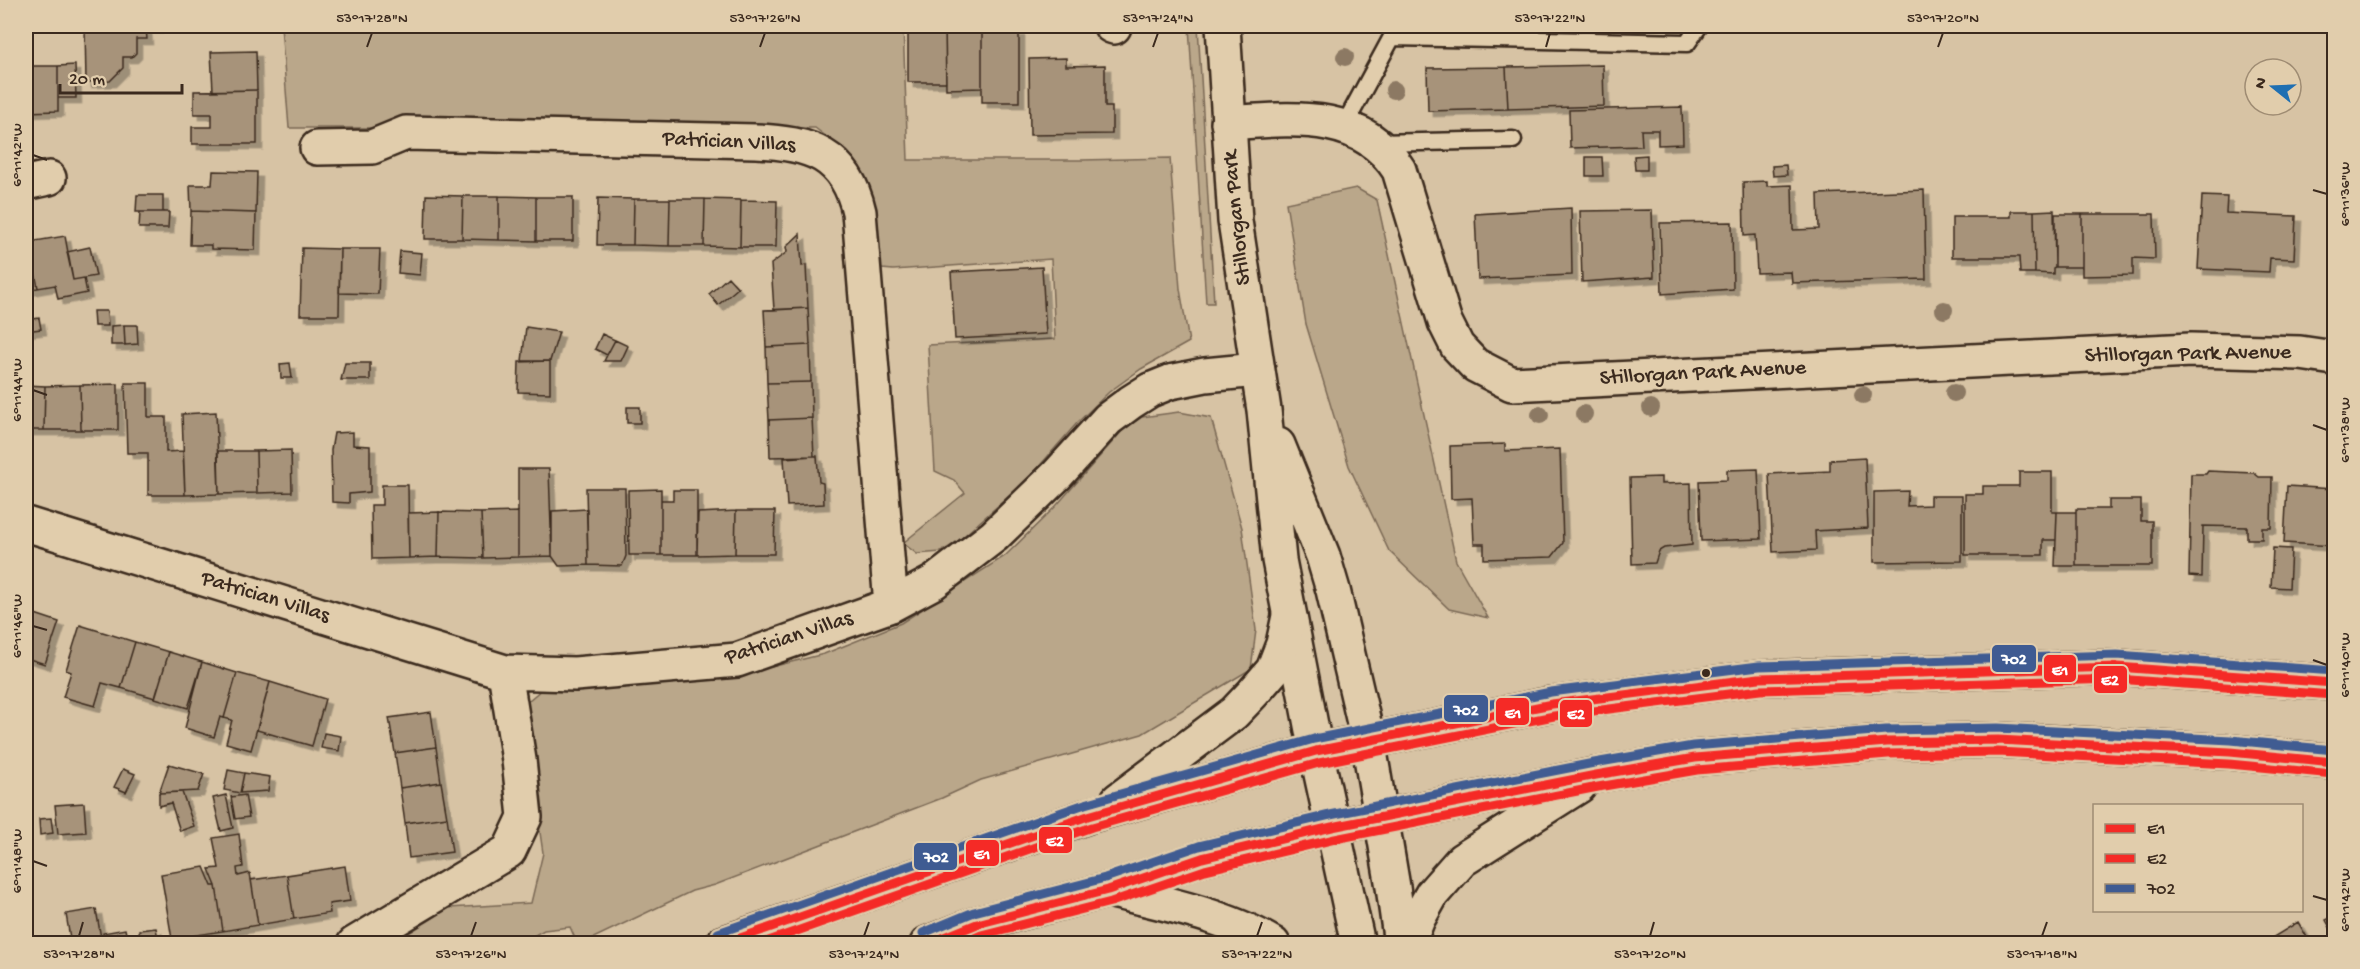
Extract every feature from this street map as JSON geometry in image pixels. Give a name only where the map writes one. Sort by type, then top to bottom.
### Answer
[{"type":"main road","name":"Stillorgan Park","points":[[1223,26],[1235,221],[1264,410],[1279,560],[1316,752],[1358,944]]},
{"type":"main road","name":"Stillorgan Park Avenue","points":[[1228,123],[1286,119],[1319,120],[1344,126],[1375,143],[1390,155],[1399,170],[1445,321],[1457,346],[1475,365],[1512,384],[2191,351],[2300,353],[2334,358]]},
{"type":"main road","name":"Patrician Villas","points":[[317,148],[372,147],[406,132],[756,141],[786,142],[811,148],[834,162],[855,193],[859,212],[891,605]]},
{"type":"main road","name":"Patrician Villas","points":[[26,524],[505,672],[575,674],[737,660],[891,605],[934,582],[994,536],[1057,475],[1108,419],[1150,390],[1170,382],[1205,375],[1257,370]]},
{"type":"main road","name":"Stillorgan Park","points":[[1264,410],[1323,556],[1368,740],[1401,944]]},
{"type":"main road","points":[[1102,812],[1234,713],[1253,693],[1273,670],[1283,644],[1288,615]]},
{"type":"main road","points":[[722,944],[1102,812],[1316,752],[1552,704],[1759,678],[2117,667],[2334,683]]},
{"type":"main road","points":[[354,944],[508,851],[525,817],[519,760],[505,672]]},
{"type":"main road","points":[[927,944],[977,924],[1108,890],[1202,858],[1381,817],[1695,758],[1887,742],[1998,740],[2230,752],[2334,762]]},
{"type":"main road","points":[[1408,944],[1418,919],[1432,894],[1462,860],[1596,775]]},
{"type":"main road","points":[[1108,890],[1209,917],[1241,928],[1273,944]]},
{"type":"lane","points":[[1344,126],[1392,37],[1420,32],[1687,43],[1699,26]]},
{"type":"lane","points":[[1375,143],[1513,140]]},
{"type":"shaded area","points":[[281,26],[903,26],[908,160],[1170,158],[1180,289],[1189,342],[1141,369],[1109,392],[1077,423],[1028,479],[956,543],[941,552],[917,554],[903,543],[965,493],[954,480],[935,471],[928,345],[1055,339],[1051,259],[882,269],[877,265],[873,202],[848,153],[815,128],[289,128]]},
{"type":"shaded area","points":[[1189,26],[1198,26],[1214,303],[1206,303]]},
{"type":"shaded area","points":[[1356,188],[1377,200],[1456,561],[1488,618],[1449,609],[1389,551],[1349,466],[1306,324],[1286,203]]},
{"type":"shaded area","points":[[1179,412],[1211,418],[1242,528],[1256,630],[1251,669],[1142,734],[981,780],[942,798],[715,885],[692,891],[583,943],[577,943],[570,927],[544,930],[533,936],[536,943],[391,944],[449,908],[531,903],[543,853],[523,716],[528,701],[541,690],[686,682],[771,667],[824,654],[901,623],[1005,556],[1056,506],[1123,430],[1142,417]]},
{"type":"building","points":[[85,26],[157,26],[157,28],[146,28],[147,39],[136,39],[136,53],[132,57],[123,57],[123,68],[110,81],[86,82]]},
{"type":"building","points":[[908,26],[945,26],[946,82],[908,82]]},
{"type":"building","points":[[945,26],[982,26],[982,88],[946,89]]},
{"type":"building","points":[[1019,31],[1019,102],[982,102],[982,32]]},
{"type":"building","points":[[256,51],[257,90],[213,91],[211,52]]},
{"type":"building","points":[[1066,58],[1066,66],[1105,65],[1105,107],[1112,107],[1112,134],[1030,135],[1029,59]]},
{"type":"building","points":[[75,65],[76,98],[58,98],[58,66]]},
{"type":"building","points":[[1603,65],[1604,106],[1508,109],[1506,67]]},
{"type":"building","points":[[26,66],[58,66],[58,111],[26,112]]},
{"type":"building","points":[[1506,67],[1508,109],[1428,111],[1427,68]]},
{"type":"building","points":[[257,90],[257,144],[192,144],[192,127],[212,127],[212,114],[194,114],[194,91]]},
{"type":"building","points":[[1682,107],[1683,144],[1658,145],[1658,130],[1641,130],[1642,146],[1570,148],[1569,110]]},
{"type":"building","points":[[1647,155],[1647,170],[1635,170],[1634,156]]},
{"type":"building","points":[[1586,157],[1602,157],[1603,176],[1586,176]]},
{"type":"building","points":[[1786,165],[1787,175],[1773,176],[1772,166]]},
{"type":"building","points":[[213,171],[257,172],[256,213],[191,211],[190,185],[212,185]]},
{"type":"building","points":[[1767,181],[1767,186],[1792,185],[1793,230],[1819,229],[1818,194],[1924,190],[1926,279],[1792,283],[1791,272],[1757,273],[1755,235],[1744,236],[1743,182]]},
{"type":"building","points":[[137,195],[163,195],[163,212],[136,212]]},
{"type":"building","points":[[426,195],[463,196],[462,239],[425,239]]},
{"type":"building","points":[[463,196],[499,196],[499,240],[462,239]]},
{"type":"building","points":[[499,196],[536,197],[536,241],[499,240]]},
{"type":"building","points":[[2202,196],[2227,197],[2226,213],[2296,216],[2294,259],[2270,258],[2269,272],[2198,269]]},
{"type":"building","points":[[536,197],[573,197],[573,241],[536,241]]},
{"type":"building","points":[[598,198],[634,199],[633,245],[597,245]]},
{"type":"building","points":[[634,199],[670,199],[669,246],[633,245]]},
{"type":"building","points":[[670,199],[705,199],[704,246],[669,246]]},
{"type":"building","points":[[705,199],[741,200],[740,247],[704,246]]},
{"type":"building","points":[[741,200],[777,201],[776,247],[740,247]]},
{"type":"building","points":[[1571,208],[1572,275],[1478,279],[1475,214]]},
{"type":"building","points":[[1652,210],[1654,277],[1582,282],[1580,211]]},
{"type":"building","points":[[2054,210],[2055,267],[2053,274],[2035,273],[2034,211]]},
{"type":"building","points":[[191,211],[256,213],[255,250],[211,249],[211,245],[190,245]]},
{"type":"building","points":[[2011,211],[2034,211],[2035,273],[2020,273],[2019,257],[1952,257],[1952,217],[2011,217]]},
{"type":"building","points":[[140,212],[169,212],[168,228],[139,228]]},
{"type":"building","points":[[2055,214],[2082,214],[2082,267],[2055,267]]},
{"type":"building","points":[[2082,214],[2154,214],[2155,259],[2133,258],[2133,275],[2082,276]]},
{"type":"building","points":[[1732,222],[1733,289],[1662,294],[1660,223]]},
{"type":"building","points":[[800,234],[802,266],[806,265],[808,308],[774,310],[771,264],[787,252],[786,247]]},
{"type":"building","points":[[65,236],[73,280],[84,278],[87,293],[58,299],[55,285],[38,288],[29,242]]},
{"type":"building","points":[[29,242],[38,288],[26,290],[26,243]]},
{"type":"building","points":[[90,247],[96,276],[73,280],[67,252]]},
{"type":"building","points":[[302,248],[340,249],[339,315],[300,315]]},
{"type":"building","points":[[340,249],[380,249],[378,294],[339,293]]},
{"type":"building","points":[[400,251],[422,253],[420,275],[398,273]]},
{"type":"building","points":[[1042,267],[1046,334],[955,339],[951,272]]},
{"type":"building","points":[[728,277],[738,288],[718,305],[709,294]]},
{"type":"building","points":[[808,308],[810,345],[766,347],[764,310]]},
{"type":"building","points":[[93,311],[107,311],[108,326],[94,326]]},
{"type":"building","points":[[39,318],[41,329],[26,331],[26,320]]},
{"type":"building","points":[[124,325],[125,345],[111,345],[111,326]]},
{"type":"building","points":[[124,325],[137,325],[138,344],[125,345]]},
{"type":"building","points":[[526,327],[559,332],[550,361],[522,361]]},
{"type":"building","points":[[602,334],[615,340],[607,355],[595,349]]},
{"type":"building","points":[[615,340],[628,346],[621,361],[604,361]]},
{"type":"building","points":[[810,345],[811,382],[767,383],[766,347]]},
{"type":"building","points":[[550,361],[550,393],[518,392],[519,362]]},
{"type":"building","points":[[290,363],[292,378],[281,378],[280,364]]},
{"type":"building","points":[[345,363],[370,363],[370,380],[341,380]]},
{"type":"building","points":[[811,382],[812,418],[769,420],[767,383]]},
{"type":"building","points":[[125,383],[148,383],[148,417],[166,417],[166,452],[183,451],[185,495],[148,495],[148,453],[127,453]]},
{"type":"building","points":[[118,384],[118,430],[81,430],[80,385]]},
{"type":"building","points":[[26,385],[45,386],[44,430],[26,430]]},
{"type":"building","points":[[80,385],[81,430],[44,430],[45,386]]},
{"type":"building","points":[[627,407],[640,407],[640,423],[627,423]]},
{"type":"building","points":[[216,412],[219,494],[185,495],[182,414]]},
{"type":"building","points":[[812,418],[814,456],[770,457],[769,420]]},
{"type":"building","points":[[353,432],[353,445],[370,446],[370,492],[349,494],[349,503],[332,502],[331,450],[334,433]]},
{"type":"building","points":[[1505,444],[1505,451],[1560,449],[1563,543],[1552,557],[1484,559],[1484,544],[1474,544],[1472,498],[1451,499],[1450,446]]},
{"type":"building","points":[[291,450],[292,492],[257,493],[256,451]]},
{"type":"building","points":[[218,451],[256,451],[257,493],[219,494]]},
{"type":"building","points":[[817,456],[819,482],[823,483],[824,504],[787,506],[784,458]]},
{"type":"building","points":[[1865,458],[1868,528],[1815,531],[1816,550],[1773,552],[1769,474],[1830,471],[1830,460]]},
{"type":"building","points":[[518,469],[549,469],[552,556],[518,557]]},
{"type":"building","points":[[1758,469],[1761,539],[1701,541],[1699,481],[1727,480],[1727,470]]},
{"type":"building","points":[[2208,471],[2254,473],[2259,477],[2272,477],[2271,528],[2262,528],[2262,539],[2247,539],[2247,527],[2203,526],[2202,577],[2189,576],[2191,474],[2206,474]]},
{"type":"building","points":[[2019,472],[2052,472],[2052,512],[2057,512],[2056,540],[2043,540],[2043,555],[1965,555],[1965,494],[1983,494],[1983,486],[2019,486]]},
{"type":"building","points":[[1661,477],[1661,484],[1691,483],[1692,545],[1664,548],[1659,551],[1655,563],[1632,564],[1630,478]]},
{"type":"building","points":[[382,485],[408,485],[409,558],[372,559],[371,505],[382,505]]},
{"type":"building","points":[[2287,486],[2334,489],[2334,546],[2284,543]]},
{"type":"building","points":[[586,488],[625,488],[626,556],[622,566],[588,565]]},
{"type":"building","points":[[661,489],[661,555],[629,555],[628,490]]},
{"type":"building","points":[[673,490],[697,490],[697,555],[661,555],[661,500],[673,500]]},
{"type":"building","points":[[1908,491],[1907,506],[1930,505],[1930,496],[1962,496],[1962,561],[1874,562],[1874,492]]},
{"type":"building","points":[[2109,500],[2141,500],[2141,521],[2152,521],[2152,566],[2076,566],[2076,509],[2109,509]]},
{"type":"building","points":[[587,509],[588,565],[559,566],[552,556],[552,511]]},
{"type":"building","points":[[736,511],[735,554],[697,555],[698,513]]},
{"type":"building","points":[[736,511],[775,511],[774,554],[735,554]]},
{"type":"building","points":[[439,512],[438,557],[409,558],[408,513]]},
{"type":"building","points":[[439,512],[481,513],[483,558],[438,557]]},
{"type":"building","points":[[518,512],[518,557],[483,558],[481,513]]},
{"type":"building","points":[[2057,512],[2076,512],[2076,566],[2055,566]]},
{"type":"building","points":[[2273,548],[2291,549],[2289,588],[2271,587]]},
{"type":"building","points":[[26,611],[59,622],[45,664],[26,658]]},
{"type":"building","points":[[80,625],[135,642],[121,688],[102,683],[95,706],[63,697],[71,672],[66,670]]},
{"type":"building","points":[[135,642],[169,652],[155,698],[121,688]]},
{"type":"building","points":[[169,652],[202,662],[188,708],[155,698]]},
{"type":"building","points":[[202,662],[237,673],[224,718],[220,717],[214,737],[185,728]]},
{"type":"building","points":[[237,673],[270,682],[251,750],[226,743],[232,720],[224,718]]},
{"type":"building","points":[[270,682],[325,699],[312,746],[257,730]]},
{"type":"building","points":[[431,712],[436,747],[395,753],[389,718]]},
{"type":"building","points":[[324,733],[341,736],[339,751],[321,748]]},
{"type":"building","points":[[436,747],[441,782],[400,788],[395,753]]},
{"type":"building","points":[[169,764],[204,774],[198,791],[159,793]]},
{"type":"building","points":[[123,769],[135,774],[126,792],[114,787]]},
{"type":"building","points":[[228,770],[244,773],[240,793],[224,790]]},
{"type":"building","points":[[244,773],[270,777],[268,791],[240,793]]},
{"type":"building","points":[[441,782],[447,817],[405,823],[400,788]]},
{"type":"building","points":[[182,792],[194,826],[180,831],[171,803],[159,806],[159,793]]},
{"type":"building","points":[[226,795],[233,828],[221,831],[213,798]]},
{"type":"building","points":[[245,795],[249,817],[235,819],[231,797]]},
{"type":"building","points":[[84,803],[86,832],[58,834],[55,805]]},
{"type":"building","points":[[447,817],[452,852],[409,858],[405,823]]},
{"type":"building","points":[[51,818],[53,833],[40,835],[39,819]]},
{"type":"building","points":[[239,834],[243,867],[237,868],[238,876],[250,873],[258,925],[223,931],[216,886],[209,869],[219,868],[213,838]]},
{"type":"building","points":[[345,866],[350,901],[329,904],[330,913],[294,919],[287,875]]},
{"type":"building","points":[[204,867],[212,886],[216,886],[223,931],[172,939],[161,874]]},
{"type":"building","points":[[287,875],[294,919],[258,925],[251,880]]},
{"type":"building","points":[[96,909],[102,944],[71,944],[66,914]]},
{"type":"building","points":[[2334,916],[2334,935],[2326,920]]},
{"type":"building","points":[[2298,922],[2311,944],[2262,944]]},
{"type":"building","points":[[156,928],[159,944],[141,944],[139,930]]},
{"type":"building","points":[[125,929],[128,943],[141,941],[141,944],[104,944],[103,933]]},
{"type":"transit line","name":"702","points":[[718,933],[1085,804],[1314,739],[1551,692],[1759,666],[2117,655],[2334,671]]},
{"type":"transit line","name":"E1","points":[[723,944],[1088,816],[1316,751],[1552,704],[1759,678],[2117,667],[2334,683]]},
{"type":"transit line","name":"E2","points":[[760,944],[1092,827],[1319,763],[1554,716],[1760,690],[2117,679],[2333,695]]},
{"type":"transit line","name":"702","points":[[923,933],[974,912],[1105,878],[1199,846],[1330,815],[1693,746],[1886,730],[1998,728],[2231,740],[2334,750]]},
{"type":"transit line","name":"E1","points":[[928,944],[977,924],[1108,890],[1202,858],[1332,827],[1695,758],[1887,742],[1998,740],[2230,752],[2334,762]]},
{"type":"transit line","name":"E2","points":[[961,944],[981,935],[1111,902],[1205,870],[1335,839],[1598,787],[1697,770],[1888,754],[1998,752],[2229,764],[2333,774]]}]
